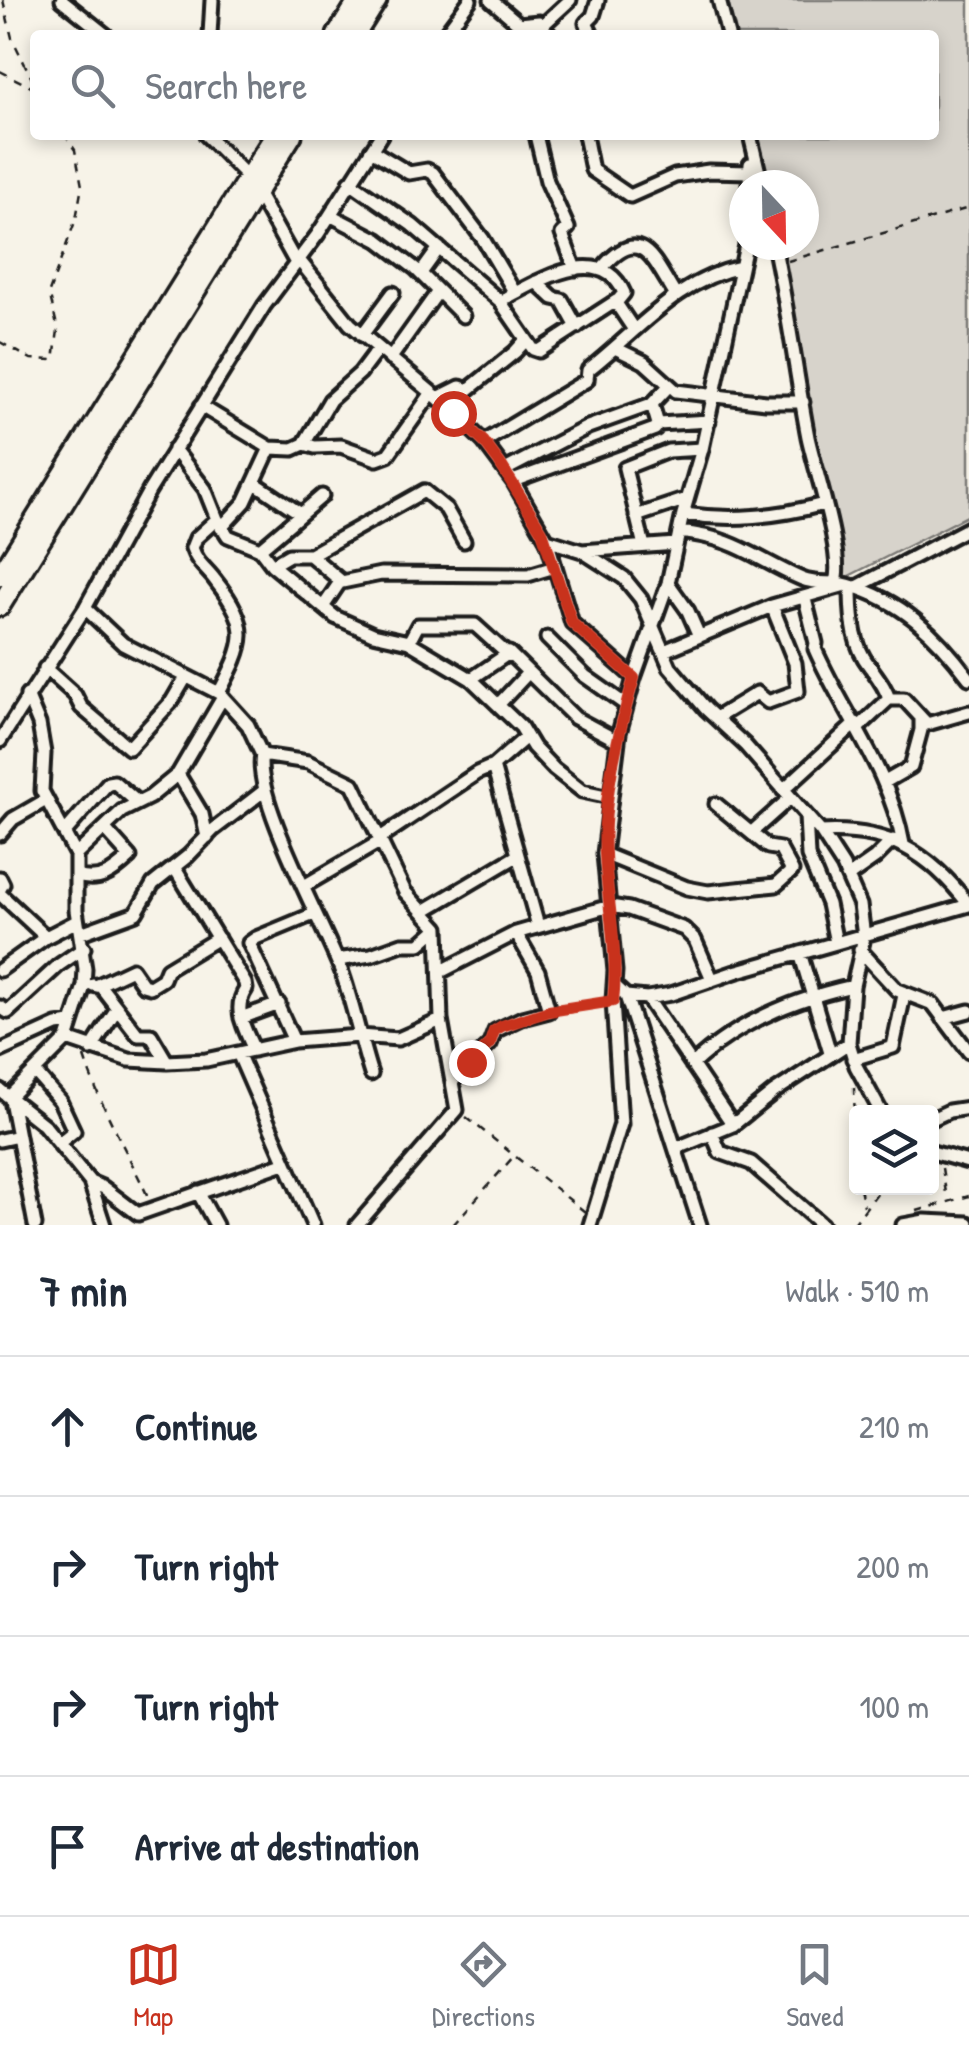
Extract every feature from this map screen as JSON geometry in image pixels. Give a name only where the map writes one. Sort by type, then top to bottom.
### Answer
[{"type":"main road","points":[[340,30],[359,0]]},
{"type":"main road","points":[[358,30],[377,0]]},
{"type":"main road","points":[[0,606],[252,185],[273,140]]},
{"type":"main road","points":[[0,576],[252,185],[288,140]]},
{"type":"street","points":[[62,0],[100,30]]},
{"type":"street","points":[[210,30],[212,0]]},
{"type":"street","points":[[450,30],[470,0]]},
{"type":"street","points":[[491,0],[519,24],[539,22],[546,30],[570,0]]},
{"type":"street","points":[[590,30],[586,22],[595,14],[598,0]]},
{"type":"street","points":[[719,0],[727,30]]},
{"type":"street","points":[[211,140],[252,185],[298,262],[362,336],[484,442],[547,540],[572,623],[634,678]]},
{"type":"street","points":[[222,140],[223,152]]},
{"type":"street","points":[[0,740],[85,608],[174,450],[264,306],[298,262],[378,140]]},
{"type":"street","points":[[537,140],[547,180],[568,228],[562,234],[575,269]]},
{"type":"street","points":[[586,140],[592,170],[630,196],[676,176],[709,172],[729,175]]},
{"type":"street","points":[[750,140],[750,170]]},
{"type":"street","points":[[751,140],[758,170]]},
{"type":"street","points":[[371,150],[408,173],[433,173],[484,239],[515,293]]},
{"type":"street","points":[[350,182],[439,248],[500,301],[533,349],[540,351],[623,296],[622,287],[602,268],[575,269],[536,282],[500,301]]},
{"type":"street","points":[[330,215],[378,240],[421,273],[463,316]]},
{"type":"street","points":[[602,268],[618,250],[631,244],[642,248],[676,296]]},
{"type":"street","points":[[421,273],[439,248]]},
{"type":"street","points":[[591,1221],[621,1124],[604,854],[618,741],[634,678],[668,583],[709,421],[743,260]]},
{"type":"street","points":[[777,260],[837,572],[847,585],[861,652],[890,699]]},
{"type":"street","points":[[484,442],[587,380],[588,370],[676,296],[711,275],[742,266]]},
{"type":"street","points":[[536,282],[553,298],[562,300],[577,327]]},
{"type":"street","points":[[362,336],[394,293]]},
{"type":"street","points":[[390,359],[438,293]]},
{"type":"street","points":[[616,301],[634,330]]},
{"type":"street","points":[[304,444],[341,446],[382,458],[435,396],[460,387],[468,390],[525,341]]},
{"type":"street","points":[[616,348],[644,362],[668,386],[692,394],[803,402]]},
{"type":"street","points":[[202,406],[270,448],[293,449],[304,444],[330,400],[360,373],[378,349]]},
{"type":"street","points":[[505,470],[588,427],[652,404],[668,386]]},
{"type":"street","points":[[513,482],[655,429],[658,424],[652,404]]},
{"type":"street","points":[[658,424],[709,421]]},
{"type":"street","points":[[76,855],[122,811],[156,793],[178,774],[221,695],[240,653],[240,621],[192,548],[196,538],[245,502],[270,448]]},
{"type":"street","points":[[644,546],[625,468],[668,451],[702,449]]},
{"type":"street","points":[[174,450],[205,488],[219,524],[237,540],[260,549],[272,564],[345,623],[409,642],[470,680],[521,727],[545,760],[582,791],[610,796]]},
{"type":"street","points":[[256,482],[301,514]]},
{"type":"street","points":[[272,564],[289,555],[310,555],[424,491],[446,509],[464,541]]},
{"type":"street","points":[[260,549],[322,496]]},
{"type":"street","points":[[636,516],[688,498]]},
{"type":"street","points":[[683,514],[751,518],[784,515],[824,504]]},
{"type":"street","points":[[664,651],[772,606],[873,576],[969,528]]},
{"type":"street","points":[[582,552],[644,546],[677,538],[716,537],[736,543],[806,580],[847,585],[882,599],[934,633],[969,678]]},
{"type":"street","points":[[547,540],[582,552],[624,578],[641,598],[670,667],[821,832],[848,877],[860,905],[864,936],[853,986],[849,1043],[877,1105]]},
{"type":"street","points":[[310,555],[340,582]]},
{"type":"street","points":[[323,607],[340,582],[381,574],[528,576],[555,567]]},
{"type":"street","points":[[668,583],[682,599],[698,636]]},
{"type":"street","points":[[804,599],[816,643],[814,649],[832,690],[857,725],[885,782],[898,842]]},
{"type":"street","points":[[716,718],[757,693],[768,702],[798,691],[795,663],[772,606]]},
{"type":"street","points":[[85,608],[124,644],[221,695],[248,724],[262,755],[259,772],[264,790],[337,960],[371,1074]]},
{"type":"street","points":[[409,642],[418,625],[475,624],[588,727],[618,741]]},
{"type":"street","points":[[548,638],[585,676],[626,706]]},
{"type":"street","points":[[470,680],[506,654]]},
{"type":"street","points":[[46,668],[75,694],[81,707],[128,748],[172,701],[186,678]]},
{"type":"street","points":[[498,704],[527,674]]},
{"type":"street","points":[[27,695],[40,724],[44,753],[42,791],[76,855],[79,927],[91,985],[138,1036],[151,1035],[167,1062]]},
{"type":"street","points":[[752,832],[857,725],[890,699],[904,699],[927,724],[969,712]]},
{"type":"street","points":[[885,782],[911,767],[921,718]]},
{"type":"street","points":[[304,886],[381,840],[477,772],[493,766],[526,737]]},
{"type":"street","points":[[262,755],[287,756],[354,784],[405,892],[438,928],[441,1020],[457,1110],[357,1225]]},
{"type":"street","points":[[493,766],[538,926]]},
{"type":"street","points":[[178,774],[202,814],[206,837]]},
{"type":"street","points":[[65,832],[108,783],[114,782],[137,802]]},
{"type":"street","points":[[0,970],[46,937],[131,917],[153,884],[264,790]]},
{"type":"street","points":[[0,834],[13,820],[46,800]]},
{"type":"street","points":[[604,854],[688,888],[708,892],[780,884],[792,873],[779,848],[768,847],[716,804]]},
{"type":"street","points":[[806,816],[808,856],[828,904],[836,944]]},
{"type":"street","points":[[77,876],[103,878],[130,857],[104,828]]},
{"type":"street","points":[[626,996],[646,998],[969,905],[948,879],[898,842],[856,831],[821,832]]},
{"type":"street","points":[[848,877],[898,842]]},
{"type":"street","points":[[424,911],[517,856]]},
{"type":"street","points":[[174,867],[245,982],[246,989],[239,998],[240,1018],[254,1050]]},
{"type":"street","points":[[0,878],[0,891],[46,937]]},
{"type":"street","points":[[440,972],[516,933],[610,906],[684,929],[695,940],[712,980]]},
{"type":"street","points":[[294,1041],[249,944],[314,914]]},
{"type":"street","points":[[337,960],[370,956],[402,944],[420,944],[438,928]]},
{"type":"street","points":[[454,1080],[490,1044],[494,1031],[549,1011],[538,971],[516,933]]},
{"type":"street","points":[[4,1094],[36,1072],[66,1040],[70,1023],[91,985],[132,969],[143,985],[150,987],[163,979],[167,969],[218,938]]},
{"type":"street","points":[[0,1006],[8,1012],[58,965],[84,948]]},
{"type":"street","points":[[860,950],[904,995],[930,1001],[969,1052]]},
{"type":"street","points":[[800,952],[830,1053]]},
{"type":"street","points":[[615,986],[626,996],[678,1148],[696,1223]]},
{"type":"street","points":[[692,1065],[734,1033],[812,996],[853,986]]},
{"type":"street","points":[[855,1062],[894,1047],[904,995]]},
{"type":"street","points":[[646,998],[733,1124]]},
{"type":"street","points":[[240,1018],[279,1004]]},
{"type":"street","points":[[86,1047],[116,1010]]},
{"type":"street","points":[[943,1018],[969,1011]]},
{"type":"street","points":[[66,1040],[128,1060],[167,1062],[294,1041],[359,1036],[398,1039],[441,1020]]},
{"type":"street","points":[[0,1051],[56,1025],[70,1023]]},
{"type":"street","points":[[678,1148],[733,1124],[849,1043]]},
{"type":"street","points":[[238,1053],[313,1225]]},
{"type":"street","points":[[36,1072],[60,1101],[74,1131],[58,1143]]},
{"type":"street","points":[[4,1094],[18,1136],[35,1225]]},
{"type":"street","points":[[4,1094],[44,1125],[90,1182],[104,1225]]},
{"type":"street","points":[[939,1116],[969,1108]]},
{"type":"street","points":[[712,1133],[720,1152],[751,1163],[822,1225]]},
{"type":"street","points":[[0,1140],[18,1136]]},
{"type":"street","points":[[939,1154],[969,1159],[969,1170]]},
{"type":"street","points":[[90,1182],[138,1214],[284,1164]]},
{"type":"street","points":[[198,1192],[216,1225]]},
{"type":"street","points":[[906,1220],[968,1223]]},
{"type":"path","points":[[3,0],[12,38],[30,76]]},
{"type":"path","points":[[0,71],[30,85]]},
{"type":"path","points":[[0,342],[31,360],[54,360],[58,330],[49,292],[76,218],[82,186],[75,150],[69,140]]},
{"type":"path","points":[[778,264],[969,208]]},
{"type":"path","points":[[549,1011],[613,1001]]},
{"type":"path","points":[[86,1047],[106,1114],[120,1134],[154,1210]]},
{"type":"path","points":[[854,1105],[855,1062]]},
{"type":"path","points":[[457,1110],[591,1221]]},
{"type":"path","points":[[452,1225],[514,1156]]},
{"type":"path","points":[[939,1166],[948,1202]]},
{"type":"path","points":[[862,1195],[865,1209]]},
{"type":"path","points":[[853,1225],[876,1195]]},
{"type":"path","points":[[906,1220],[969,1196]]},
{"type":"shaded area","points":[[726,0],[969,0],[969,515],[843,579],[778,260],[819,260],[819,170],[760,170],[754,140],[939,140],[939,30],[732,30]]},
{"type":"route","points":[[453,413],[484,442],[542,531],[572,623],[634,678],[619,734],[606,823],[604,854],[615,971],[613,1001],[549,1011],[502,1026],[471,1062]]}]
